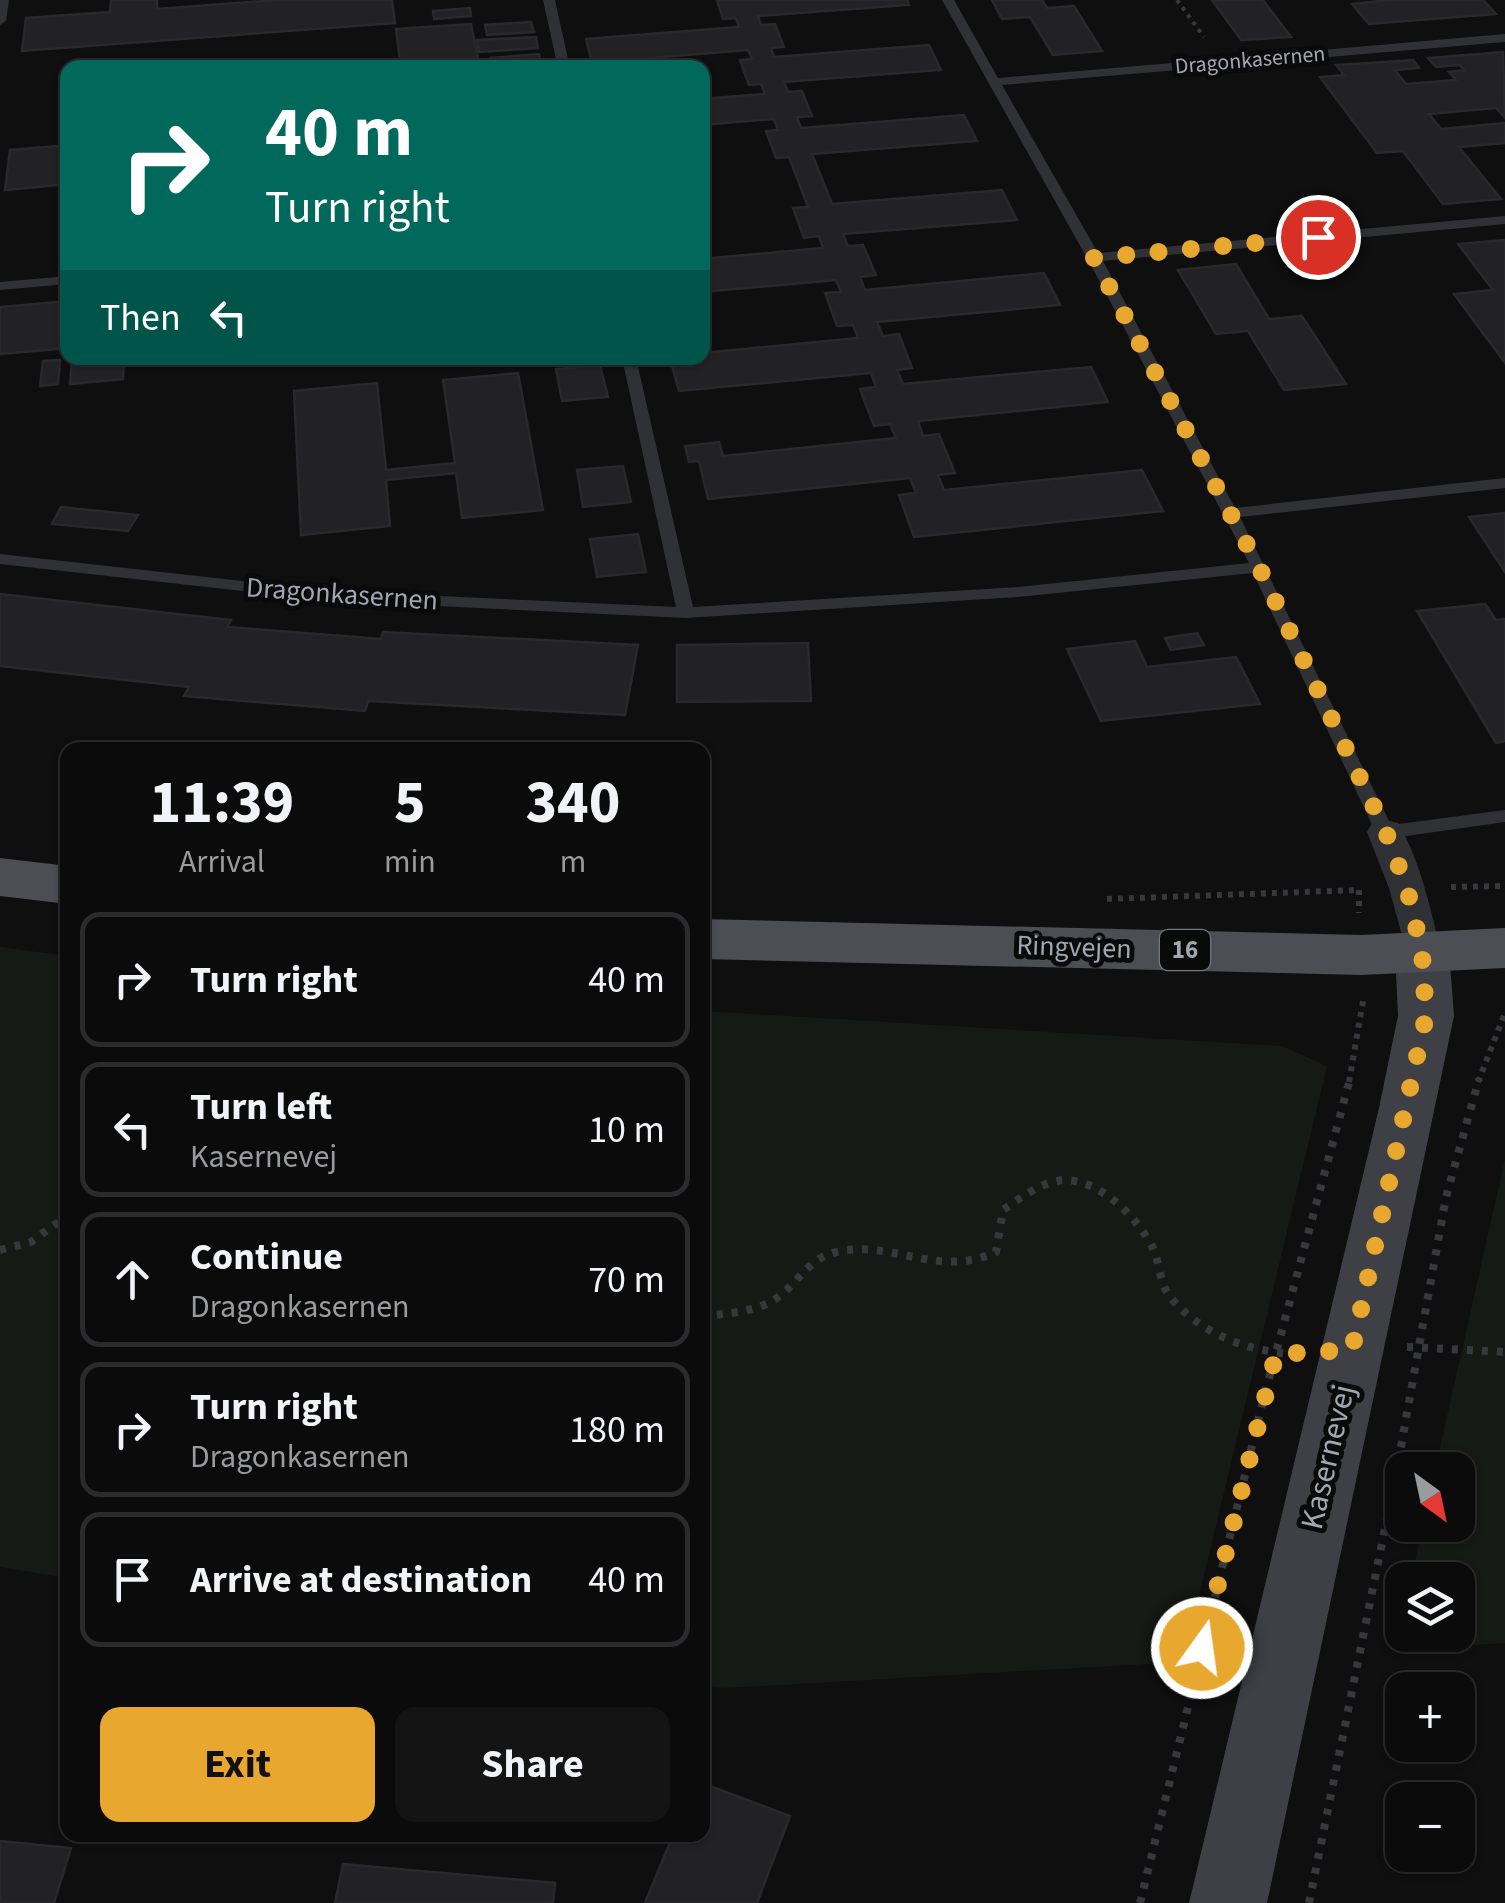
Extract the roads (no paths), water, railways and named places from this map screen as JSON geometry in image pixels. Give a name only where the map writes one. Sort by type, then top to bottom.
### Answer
[{"type":"main road","points":[[0,877],[60,884]]},
{"type":"main road","name":"Ringvejen","points":[[710,940],[1361,955],[1505,948]]},
{"type":"street","points":[[1386,832],[1407,888],[1422,952]]},
{"type":"street","name":"Kasernevej","points":[[1228,1903],[1426,1016],[1422,952]]},
{"type":"lane","points":[[0,21],[3,0]]},
{"type":"lane","points":[[549,0],[562,60]]},
{"type":"lane","points":[[948,0],[1094,258],[1259,567],[1386,832],[1505,816]]},
{"type":"lane","name":"Dragonkasernen","points":[[994,82],[1505,38]]},
{"type":"lane","points":[[1094,258],[1505,220]]},
{"type":"lane","points":[[0,286],[60,281]]},
{"type":"lane","points":[[631,365],[686,613]]},
{"type":"lane","points":[[1230,513],[1505,484]]},
{"type":"lane","name":"Dragonkasernen","points":[[0,559],[331,596],[686,613],[1018,592],[1259,567]]}]
